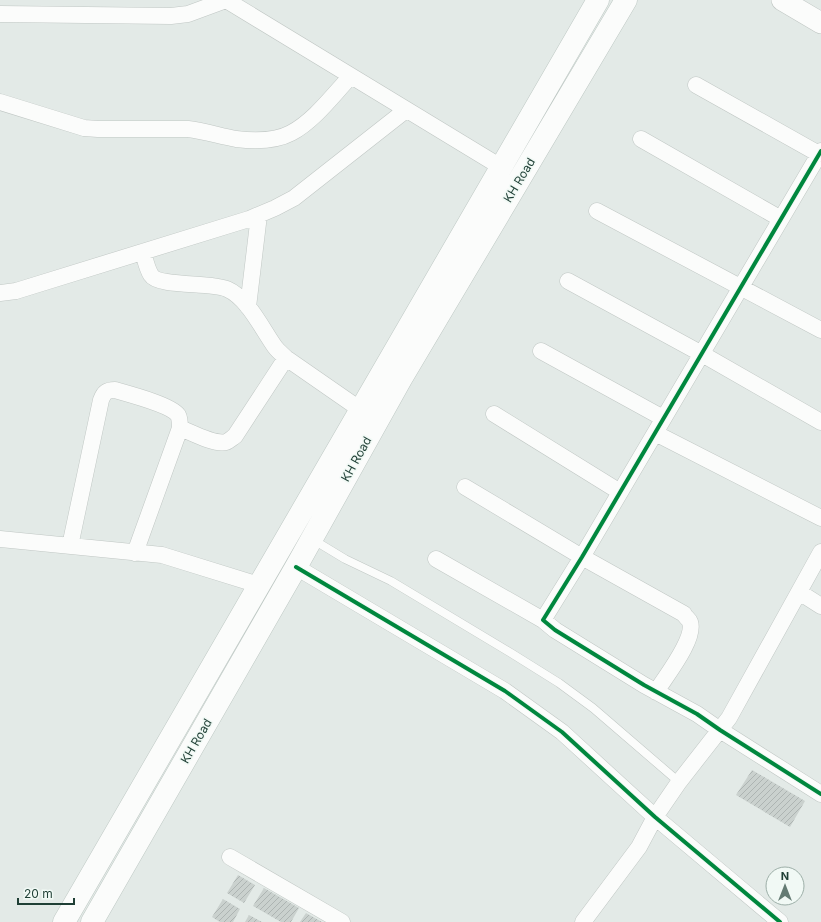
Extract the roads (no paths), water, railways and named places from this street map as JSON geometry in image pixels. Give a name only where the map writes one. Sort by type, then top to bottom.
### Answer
[{"type":"main road","name":"KH Road","points":[[64,922],[598,0]]},
{"type":"main road","name":"KH Road","points":[[92,922],[296,567],[405,372],[626,0]]},
{"type":"main road","points":[[276,556],[296,567]]},
{"type":"street","points":[[0,14],[171,16],[188,14],[226,0],[501,167]]},
{"type":"street","points":[[782,0],[821,23]]},
{"type":"street","points":[[0,102],[84,128],[188,129],[200,130],[236,139],[270,139],[290,134],[307,122],[351,76]]},
{"type":"street","points":[[543,620],[582,557],[820,153],[696,85]]},
{"type":"street","points":[[0,293],[16,292],[259,215],[294,198],[406,110]]},
{"type":"street","points":[[641,139],[781,218]]},
{"type":"street","points":[[597,211],[821,330]]},
{"type":"street","points":[[248,307],[259,215]]},
{"type":"street","points":[[143,252],[151,276],[156,280],[165,282],[215,285],[226,288],[235,293],[248,307],[276,348],[286,358],[361,410]]},
{"type":"street","points":[[568,281],[702,354],[821,422]]},
{"type":"street","points":[[541,352],[664,418]]},
{"type":"street","points":[[180,428],[208,440],[226,442],[235,436],[286,358]]},
{"type":"street","points":[[70,546],[101,400],[103,394],[109,390],[116,390],[170,408],[177,414],[180,421],[180,428],[135,552]]},
{"type":"street","points":[[494,414],[620,492]]},
{"type":"street","points":[[655,433],[821,518]]},
{"type":"street","points":[[466,487],[582,557],[684,614],[690,622],[688,642],[656,692]]},
{"type":"street","points":[[0,539],[162,555],[260,585]]},
{"type":"street","points":[[582,922],[639,847],[655,817],[679,782],[729,718],[821,552]]},
{"type":"street","points":[[436,559],[543,620],[555,630],[656,692],[697,714],[821,794]]},
{"type":"street","points":[[296,567],[505,691],[562,732],[655,817],[780,922]]},
{"type":"street","points":[[799,592],[821,606]]},
{"type":"street","points":[[230,857],[342,922]]},
{"type":"lane","points":[[312,538],[345,559],[391,582],[559,683],[593,708],[679,782]]}]
